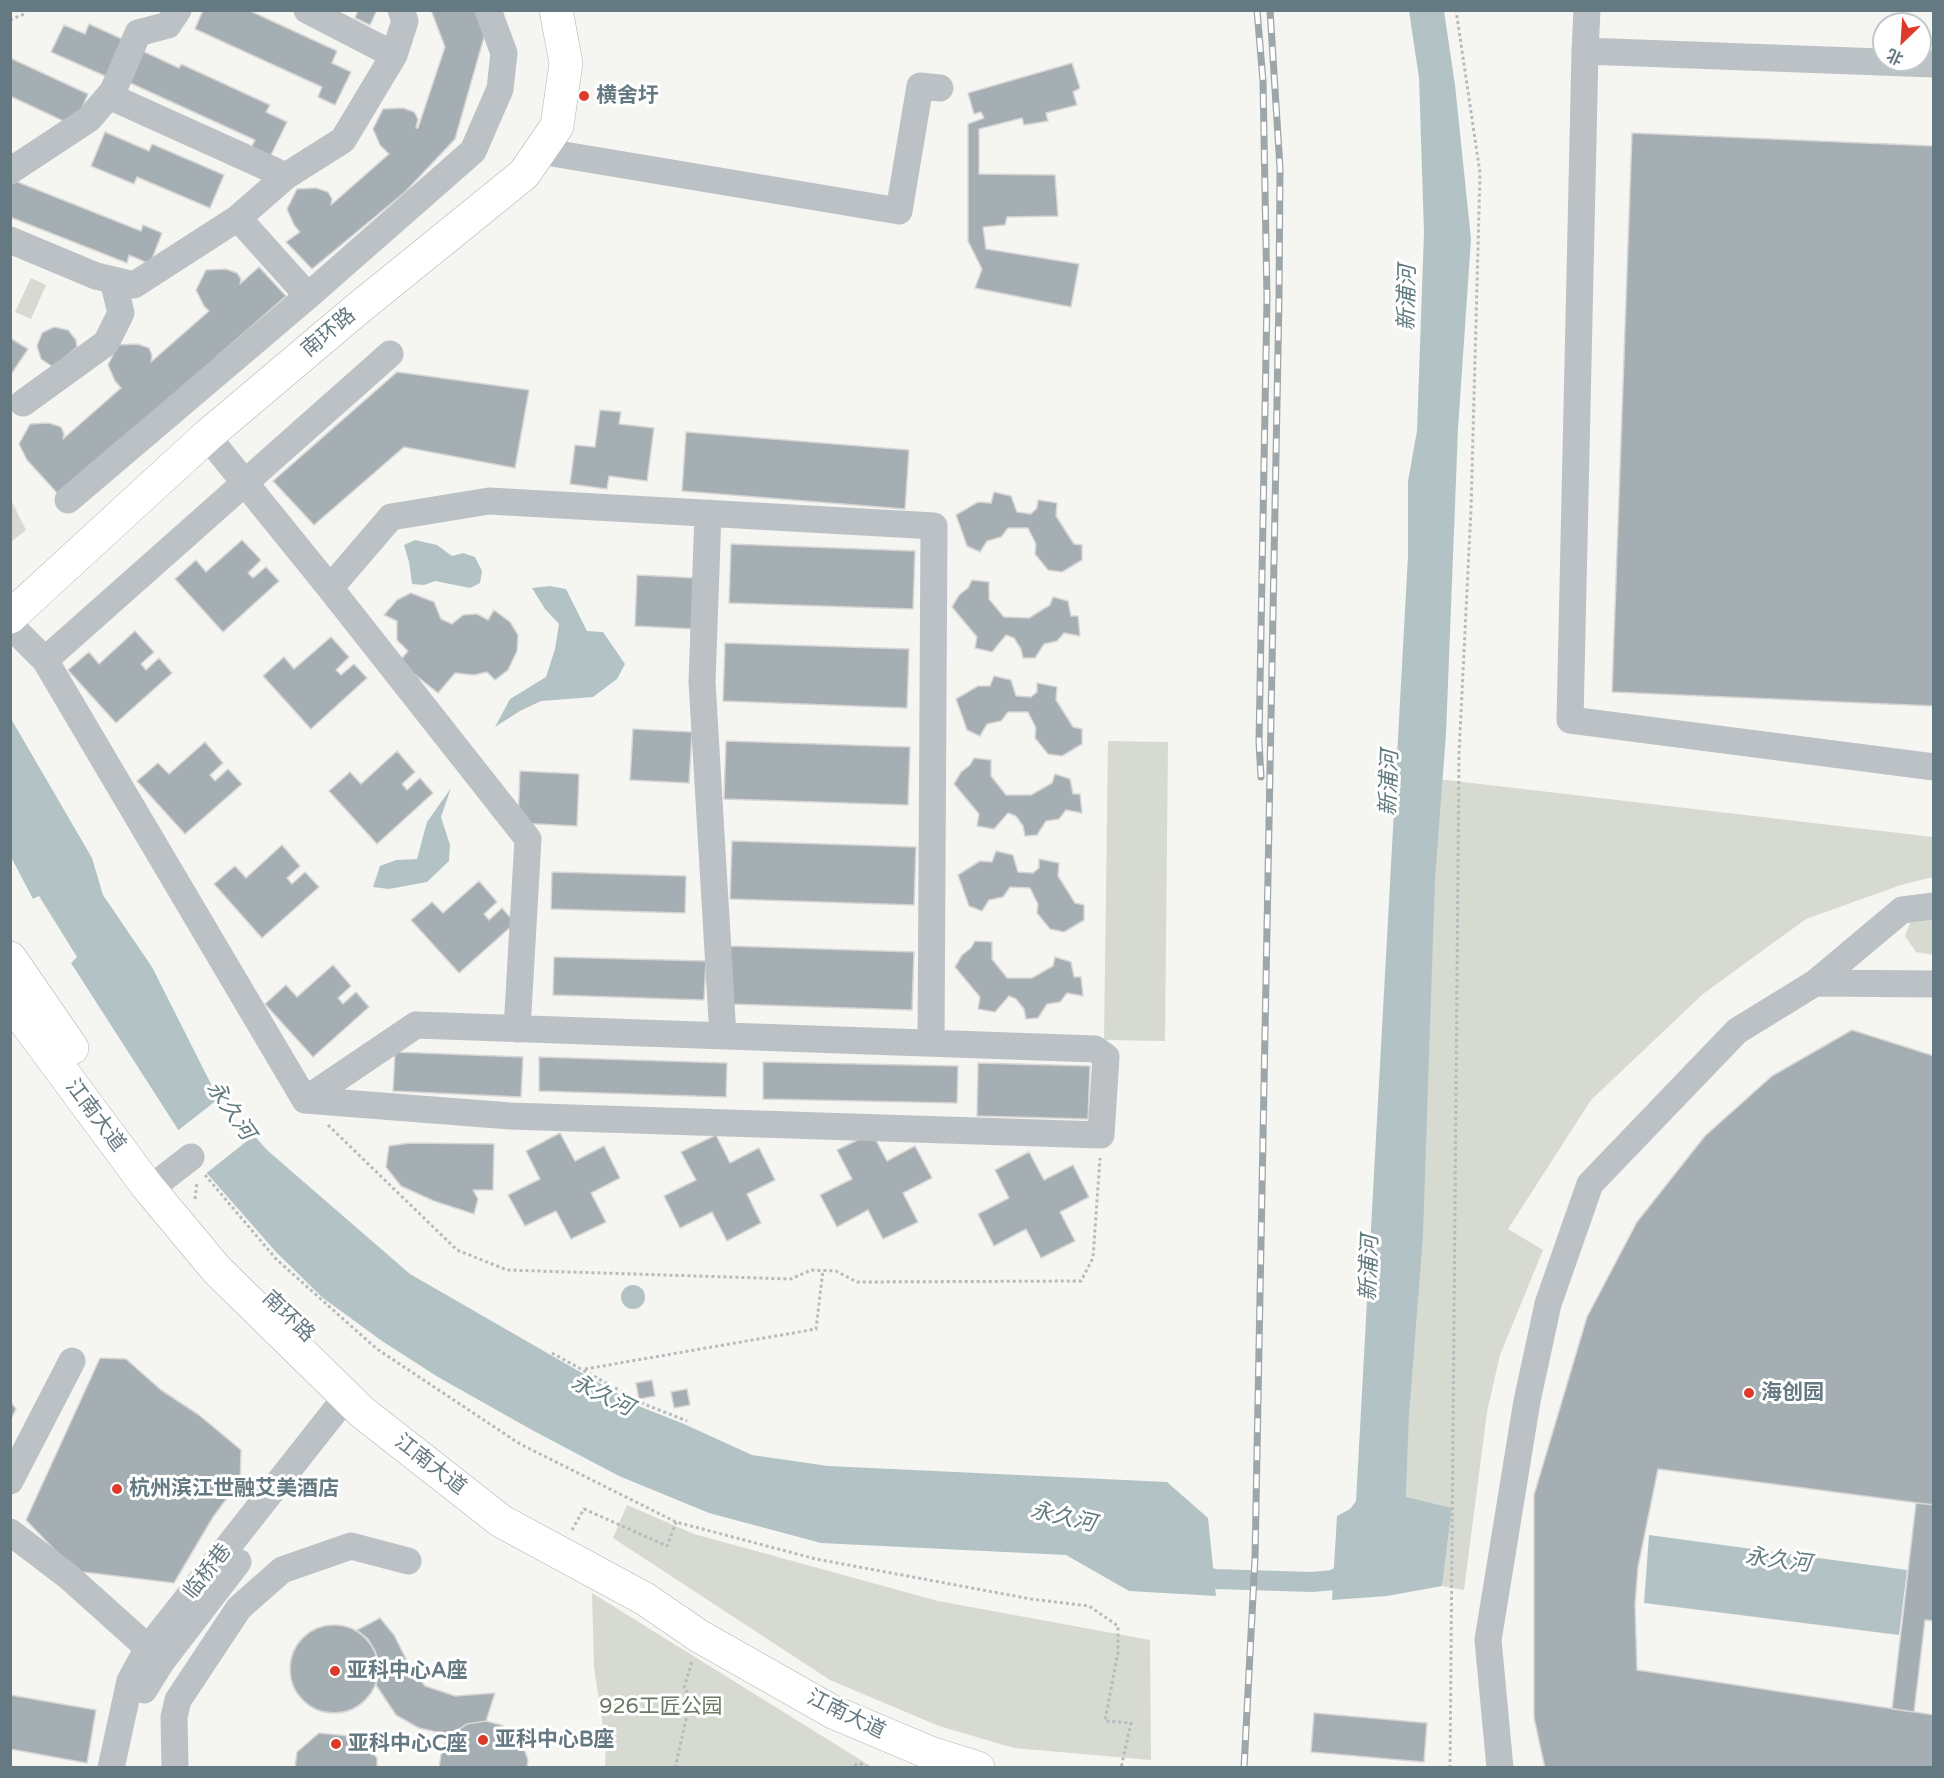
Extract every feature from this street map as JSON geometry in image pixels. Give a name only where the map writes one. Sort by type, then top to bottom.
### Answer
[{"type":"main road","name":"南环路","points":[[10,595],[349,303],[500,179],[543,123],[551,82],[540,10]]},
{"type":"main road","name":"南环路","points":[[10,617],[207,436],[355,311],[524,174],[557,126],[566,63],[556,10]]},
{"type":"main road","name":"南环路","points":[[10,958],[164,1178],[227,1257],[371,1398],[507,1501],[645,1599]]},
{"type":"main road","name":"江南大道","points":[[10,1001],[147,1186],[217,1270],[350,1401],[501,1521],[645,1599],[699,1636],[833,1712],[930,1753],[978,1767]]},
{"type":"street","points":[[10,171],[89,119],[113,91],[138,33],[168,25],[178,10]]},
{"type":"street","points":[[307,10],[394,55]]},
{"type":"street","points":[[10,240],[96,276],[134,285],[238,218],[286,176],[344,140],[394,55],[405,21],[401,10]]},
{"type":"street","points":[[68,500],[308,296],[473,151],[500,88],[504,52],[488,10]]},
{"type":"street","points":[[1587,10],[1570,720],[1934,767]]},
{"type":"street","points":[[1585,51],[1934,64]]},
{"type":"street","points":[[540,151],[899,211],[920,86],[940,88]]},
{"type":"street","points":[[109,96],[286,176]]},
{"type":"street","points":[[238,218],[308,296]]},
{"type":"street","points":[[23,403],[106,343],[121,313],[113,280]]},
{"type":"street","points":[[45,660],[390,354]]},
{"type":"street","points":[[207,436],[528,839],[517,1029]]},
{"type":"street","points":[[330,588],[391,517],[489,501],[934,526],[931,1043]]},
{"type":"street","points":[[708,513],[702,682],[723,1036]]},
{"type":"street","points":[[10,625],[45,660],[304,1100]]},
{"type":"street","points":[[1500,1767],[1488,1640],[1527,1401],[1548,1304],[1590,1184],[1737,1031],[1815,983],[1902,910],[1934,906]]},
{"type":"street","points":[[1815,983],[1934,984]]},
{"type":"street","points":[[416,1025],[1095,1049],[1106,1057],[1101,1135],[510,1116],[304,1100],[416,1025]]},
{"type":"street","points":[[164,1178],[191,1157]]},
{"type":"street","points":[[10,1481],[72,1361]]},
{"type":"street","name":"临桥巷","points":[[111,1767],[148,1648],[350,1401]]},
{"type":"street","name":"临桥巷","points":[[127,1767],[137,1685],[162,1661],[210,1601],[322,1445],[350,1401]]},
{"type":"street","points":[[10,1532],[69,1577],[148,1648]]},
{"type":"street","points":[[176,1767],[174,1717],[178,1700],[239,1608],[282,1570],[351,1546],[408,1561]]},
{"type":"street","points":[[137,1685],[178,1700]]},
{"type":"path","points":[[10,20],[24,14],[27,10]]},
{"type":"path","points":[[1450,1767],[1459,754],[1471,509],[1480,173],[1456,10]]},
{"type":"path","points":[[304,1100],[457,1250],[507,1270],[791,1279],[811,1270],[823,1270],[836,1271],[857,1282],[1081,1281],[1093,1258],[1101,1135]]},
{"type":"path","points":[[195,1199],[198,1177],[202,1172],[277,1260],[377,1349],[520,1444],[676,1522],[816,1558],[1031,1599],[1089,1606],[1118,1626],[1118,1652],[1105,1721],[1131,1723],[1121,1767]]},
{"type":"path","points":[[585,1369],[816,1329],[823,1270]]},
{"type":"path","points":[[552,1353],[585,1369],[644,1404],[687,1421]]},
{"type":"path","points":[[565,1541],[584,1509],[667,1546],[676,1522]]},
{"type":"path","points":[[675,1767],[691,1698],[684,1688],[699,1636]]},
{"type":"path","points":[[849,1767],[859,1764],[869,1767]]},
{"type":"green space","points":[[31,278],[46,285],[31,319],[15,312]]},
{"type":"green space","points":[[11,500],[26,530],[10,542]]},
{"type":"green space","points":[[1108,741],[1168,742],[1165,1041],[1104,1040]]},
{"type":"green space","points":[[1429,778],[1933,837],[1933,877],[1901,885],[1806,919],[1703,994],[1591,1100],[1508,1229],[1543,1250],[1500,1355],[1487,1412],[1464,1590],[1442,1586],[1452,1508],[1406,1498]]},
{"type":"green space","points":[[1933,920],[1933,955],[1916,952],[1905,936],[1910,923]]},
{"type":"green space","points":[[627,1505],[694,1534],[938,1601],[1150,1640],[1151,1760],[1014,1748],[939,1726],[830,1680],[613,1538]]},
{"type":"green space","name":"926工匠公园","points":[[592,1593],[872,1767],[605,1767],[606,1746],[594,1667]]},
{"type":"water","name":"新浦河","points":[[1409,11],[1444,11],[1455,85],[1471,239],[1458,429],[1446,734],[1435,879],[1423,1235],[1409,1415],[1406,1497],[1452,1508],[1442,1586],[1387,1596],[1332,1600],[1337,1516],[1350,1509],[1356,1501],[1408,556],[1408,481],[1417,431],[1424,232],[1419,78]]},
{"type":"water","points":[[415,540],[437,545],[452,556],[463,553],[475,557],[482,571],[480,583],[470,588],[435,581],[424,585],[412,584],[404,545]]},
{"type":"water","points":[[550,586],[566,589],[587,631],[603,632],[625,664],[617,679],[593,697],[541,701],[495,727],[510,699],[546,677],[555,649],[559,624],[545,609],[532,588]]},
{"type":"water","points":[[10,717],[92,858],[103,895],[152,967],[215,1092],[267,1150],[410,1274],[641,1407],[752,1455],[828,1466],[1167,1482],[1208,1518],[1216,1596],[1129,1591],[1066,1555],[821,1543],[709,1513],[619,1476],[532,1430],[438,1377],[382,1341],[323,1298],[276,1252],[204,1170],[71,963],[77,957],[39,896],[33,899],[11,857]]},
{"type":"water","points":[[451,788],[441,817],[450,845],[449,861],[427,882],[389,889],[373,887],[380,866],[396,860],[417,859],[427,822]]},
{"type":"water","points":[[633,1285],[642,1288],[645,1297],[642,1306],[633,1309],[624,1306],[621,1297],[624,1288]]},
{"type":"water","points":[[1649,1535],[1907,1570],[1899,1635],[1644,1603]]},
{"type":"pier","points":[[222,1096],[256,1134],[204,1175],[176,1132]]},
{"type":"building","points":[[203,10],[248,10],[337,51],[332,63],[351,72],[335,105],[318,97],[322,87],[195,29]]},
{"type":"building","points":[[358,10],[377,10],[370,25],[355,18]]},
{"type":"building","points":[[431,10],[478,10],[486,30],[455,139],[405,192],[312,269],[286,242],[300,232],[287,209],[297,189],[316,188],[328,192],[332,199],[331,205],[389,154],[380,145],[373,129],[383,109],[403,108],[414,112],[418,119],[416,128],[418,128],[445,47]]},
{"type":"building","points":[[89,24],[122,39],[114,80],[51,52],[64,25],[85,34]]},
{"type":"building","points":[[140,50],[179,68],[181,64],[270,105],[266,112],[287,122],[270,157],[251,148],[255,140],[126,81]]},
{"type":"building","points":[[10,58],[88,94],[74,126],[10,96]]},
{"type":"building","points":[[1072,63],[1080,88],[1073,92],[1077,105],[1046,113],[1048,121],[1024,125],[1022,118],[979,129],[979,174],[1055,175],[1058,216],[1007,217],[1005,225],[983,227],[986,249],[1079,264],[1071,307],[975,288],[982,269],[968,241],[968,124],[984,118],[981,112],[974,114],[968,93]]},
{"type":"building","points":[[105,132],[149,151],[152,144],[224,175],[210,208],[137,177],[134,184],[91,166]]},
{"type":"building","points":[[1632,133],[1934,146],[1934,706],[1612,692]]},
{"type":"building","points":[[10,179],[141,231],[143,225],[162,233],[150,264],[129,255],[127,263],[10,217]]},
{"type":"building","points":[[259,267],[286,296],[59,495],[27,460],[19,444],[30,424],[49,423],[61,427],[64,434],[63,439],[121,388],[108,365],[118,345],[137,344],[149,348],[152,355],[151,362],[209,311],[196,290],[206,270],[226,269],[237,273],[241,279],[240,284]]},
{"type":"building","points":[[54,327],[68,330],[76,340],[77,347],[53,367],[41,359],[37,346],[42,333]]},
{"type":"building","points":[[10,338],[28,349],[10,376]]},
{"type":"building","points":[[397,372],[529,390],[515,468],[404,447],[314,525],[273,481]]},
{"type":"building","points":[[600,410],[621,412],[619,424],[654,428],[647,481],[609,476],[607,489],[570,484],[575,445],[595,447]]},
{"type":"building","points":[[686,432],[909,450],[905,509],[682,491]]},
{"type":"building","points":[[994,492],[1011,496],[1017,512],[1031,514],[1037,508],[1038,500],[1057,503],[1056,516],[1074,544],[1082,545],[1082,560],[1062,572],[1048,570],[1035,554],[1036,544],[1028,528],[1008,528],[1001,537],[987,541],[980,552],[967,546],[956,515],[978,502],[991,503]]},
{"type":"building","points":[[242,540],[261,560],[248,573],[253,578],[266,567],[279,581],[223,632],[175,579],[196,560],[206,572]]},
{"type":"building","points":[[731,544],[915,551],[913,609],[729,603]]},
{"type":"building","points":[[637,575],[696,578],[694,629],[635,626]]},
{"type":"building","points":[[972,580],[989,582],[989,599],[1004,617],[1029,618],[1050,605],[1053,597],[1068,601],[1071,616],[1078,616],[1080,636],[1064,633],[1057,641],[1044,644],[1035,658],[1023,658],[1021,649],[1014,638],[1006,635],[992,652],[975,648],[977,637],[952,607]]},
{"type":"building","points":[[411,593],[434,602],[441,619],[452,624],[463,615],[477,614],[488,620],[494,610],[510,622],[518,635],[517,651],[508,670],[495,680],[487,672],[474,675],[455,673],[438,693],[399,662],[408,651],[397,640],[397,621],[384,615],[397,600]]},
{"type":"building","points":[[135,631],[154,652],[141,664],[146,670],[159,658],[172,673],[116,723],[68,670],[89,652],[99,664]]},
{"type":"building","points":[[331,637],[349,657],[336,670],[341,675],[354,664],[367,678],[311,729],[263,676],[284,657],[294,669]]},
{"type":"building","points":[[725,643],[909,649],[907,708],[723,701]]},
{"type":"building","points":[[994,676],[1011,680],[1016,696],[1031,697],[1037,692],[1037,683],[1057,687],[1056,700],[1073,727],[1082,729],[1082,744],[1062,756],[1048,754],[1035,738],[1036,728],[1028,712],[1008,712],[1001,721],[987,724],[980,736],[967,730],[956,699],[978,686],[990,686]]},
{"type":"building","points":[[633,729],[692,732],[689,783],[630,780]]},
{"type":"building","points":[[726,741],[910,747],[908,805],[724,799]]},
{"type":"building","points":[[205,742],[223,763],[210,775],[215,781],[228,769],[242,784],[185,834],[137,781],[158,763],[169,774]]},
{"type":"building","points":[[397,751],[415,772],[402,784],[407,790],[420,778],[433,793],[377,844],[329,791],[350,772],[361,784]]},
{"type":"building","points":[[974,758],[991,760],[991,776],[1006,795],[1031,795],[1052,783],[1055,774],[1070,779],[1073,794],[1080,794],[1082,813],[1066,810],[1059,819],[1046,821],[1037,835],[1025,836],[1023,826],[1016,816],[1008,813],[994,829],[977,826],[979,814],[954,784]]},
{"type":"building","points":[[520,771],[579,774],[577,826],[518,823]]},
{"type":"building","points":[[732,841],[916,847],[914,905],[730,899]]},
{"type":"building","points":[[282,845],[300,866],[287,878],[292,884],[305,872],[319,887],[262,938],[214,884],[235,866],[246,878]]},
{"type":"building","points":[[996,851],[1013,855],[1018,872],[1033,873],[1039,868],[1039,859],[1059,863],[1058,876],[1075,903],[1084,905],[1084,920],[1064,932],[1050,929],[1037,913],[1038,904],[1030,888],[1010,887],[1003,897],[989,900],[982,911],[969,906],[958,875],[980,861],[992,862]]},
{"type":"building","points":[[552,872],[686,876],[685,913],[551,909]]},
{"type":"building","points":[[479,881],[497,902],[484,914],[489,920],[502,908],[515,923],[459,973],[411,920],[432,902],[443,913]]},
{"type":"building","points":[[975,941],[992,942],[992,959],[1007,978],[1032,978],[1053,966],[1055,957],[1071,962],[1074,977],[1081,977],[1083,996],[1067,993],[1060,1002],[1047,1004],[1038,1018],[1026,1019],[1024,1009],[1016,999],[1009,996],[995,1012],[978,1009],[980,997],[955,967]]},
{"type":"building","points":[[730,946],[914,952],[912,1010],[729,1004]]},
{"type":"building","points":[[554,957],[706,961],[704,1000],[553,995]]},
{"type":"building","points":[[333,965],[351,986],[338,998],[343,1004],[356,992],[369,1007],[313,1057],[265,1004],[286,985],[297,997]]},
{"type":"building","name":"海创园","points":[[1852,1030],[1934,1056],[1934,1505],[1658,1469],[1638,1567],[1635,1605],[1637,1670],[1934,1715],[1934,1768],[1545,1768],[1534,1718],[1534,1495],[1587,1317],[1637,1222],[1705,1136],[1772,1076]]},
{"type":"building","points":[[395,1052],[523,1057],[521,1097],[393,1091]]},
{"type":"building","points":[[539,1057],[727,1063],[726,1097],[539,1091]]},
{"type":"building","points":[[763,1062],[958,1066],[957,1103],[763,1099]]},
{"type":"building","points":[[978,1063],[1090,1066],[1088,1119],[977,1116]]},
{"type":"building","points":[[560,1133],[575,1161],[604,1146],[620,1178],[591,1193],[606,1222],[571,1239],[556,1211],[525,1226],[508,1195],[540,1179],[526,1151]]},
{"type":"building","points":[[872,1133],[887,1161],[915,1146],[932,1178],[903,1193],[918,1222],[883,1239],[868,1210],[837,1227],[820,1195],[852,1179],[837,1150]]},
{"type":"building","points":[[716,1135],[730,1163],[759,1148],[775,1180],[747,1194],[761,1223],[727,1241],[712,1212],[680,1228],[664,1196],[696,1180],[681,1152]]},
{"type":"building","points":[[410,1143],[494,1144],[493,1190],[473,1190],[478,1199],[474,1214],[434,1201],[401,1186],[386,1167],[389,1146]]},
{"type":"building","points":[[1029,1152],[1044,1180],[1073,1165],[1089,1197],[1060,1212],[1075,1241],[1041,1258],[1026,1229],[994,1246],[978,1214],[1009,1198],[995,1170]]},
{"type":"building","points":[[100,1358],[126,1359],[161,1390],[199,1415],[241,1450],[240,1487],[230,1494],[213,1517],[174,1583],[75,1571],[26,1520]]},
{"type":"building","points":[[652,1380],[655,1396],[639,1399],[636,1383]]},
{"type":"building","points":[[687,1389],[690,1405],[674,1408],[671,1392]]},
{"type":"building","points":[[10,1401],[16,1409],[10,1421]]},
{"type":"building","points":[[1916,1503],[1934,1505],[1934,1621],[1925,1620],[1914,1712],[1892,1709]]},
{"type":"building","points":[[380,1618],[394,1635],[409,1665],[425,1686],[455,1696],[495,1693],[486,1721],[467,1724],[450,1735],[419,1728],[396,1715],[376,1685],[379,1662],[375,1651],[368,1639],[357,1630]]},
{"type":"building","name":"亚科中心A座","points":[[325,1625],[343,1625],[359,1632],[371,1644],[378,1660],[378,1678],[371,1694],[359,1706],[343,1713],[325,1713],[309,1706],[297,1694],[290,1678],[290,1660],[297,1644],[309,1632]]},
{"type":"building","points":[[10,1695],[96,1710],[87,1763],[10,1749]]},
{"type":"building","points":[[1314,1713],[1427,1723],[1424,1762],[1311,1752]]},
{"type":"building","name":"亚科中心B座","points":[[486,1721],[501,1725],[514,1733],[523,1746],[528,1760],[527,1768],[439,1768],[442,1748],[450,1735],[467,1724]]},
{"type":"building","name":"亚科中心C座","points":[[319,1733],[359,1737],[377,1758],[377,1768],[295,1768],[297,1752]]},
{"type":"waterway","name":"永久河","points":[[1190,1573],[1215,1579],[1312,1582],[1333,1580],[1355,1569]]},
{"type":"railway","points":[[1257,10],[1263,81],[1267,298],[1259,742],[1261,777]]},
{"type":"railway","points":[[1244,1768],[1255,1558],[1279,298],[1280,168],[1270,10]]},
{"type":"place","name":"横舍圩","points":[[584,96]]},
{"type":"place","name":"海创园","points":[[1749,1393]]},
{"type":"place","name":"杭州滨江世融艾美酒店","points":[[117,1489]]},
{"type":"place","name":"亚科中心A座","points":[[335,1671]]},
{"type":"place","name":"亚科中心B座","points":[[483,1740]]},
{"type":"place","name":"亚科中心C座","points":[[336,1744]]}]
